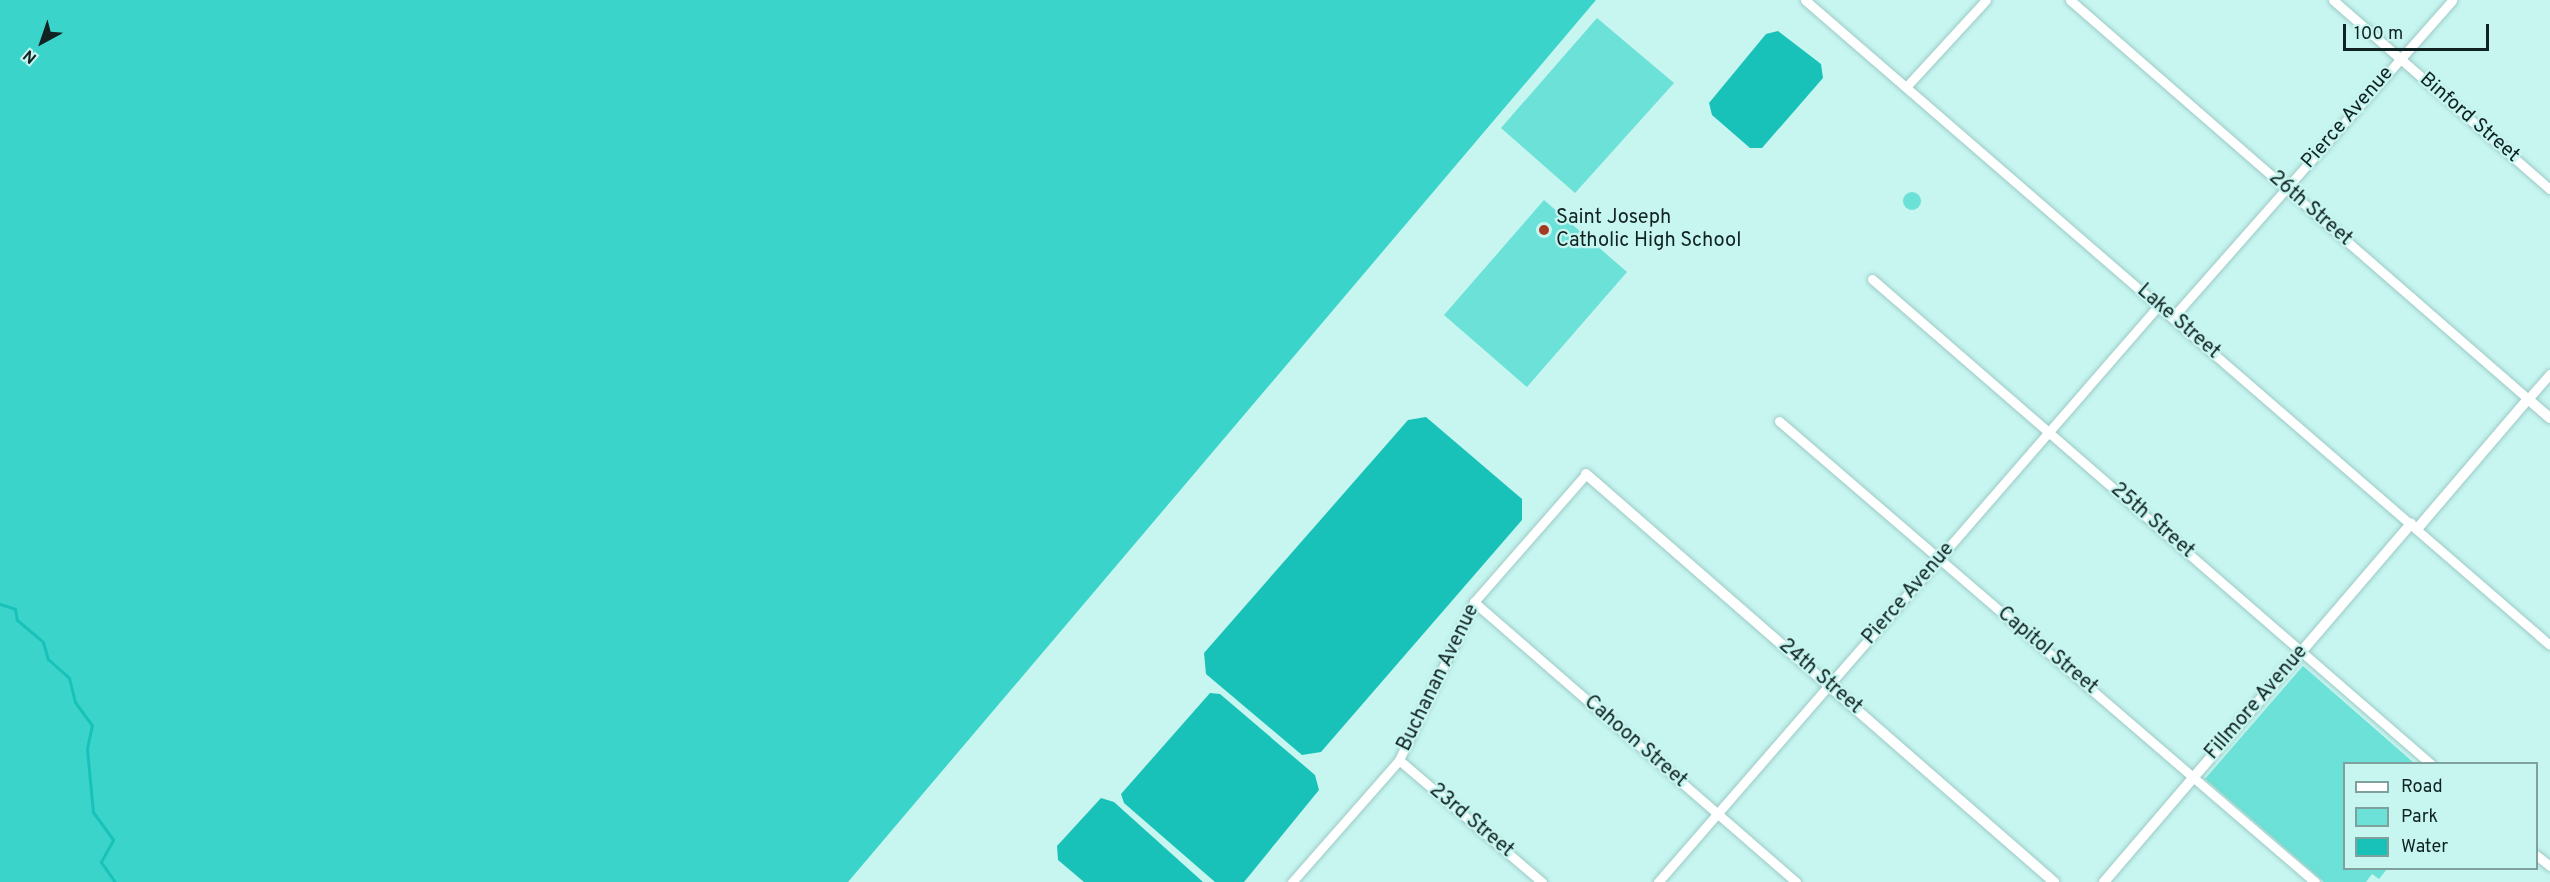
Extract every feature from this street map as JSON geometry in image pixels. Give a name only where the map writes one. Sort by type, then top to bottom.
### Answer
[{"type":"street","name":"Lake Street","points":[[1805,0],[2550,645]]},
{"type":"street","points":[[1906,87],[1986,0]]},
{"type":"street","name":"26th Street","points":[[2070,0],[2550,418]]},
{"type":"street","name":"Binford Street","points":[[2333,0],[2550,189]]},
{"type":"street","name":"Pierce Avenue","points":[[2173,317],[2452,0]]},
{"type":"street","name":"25th Street","points":[[1872,279],[2429,762]]},
{"type":"street","name":"Pierce Avenue","points":[[1658,882],[2159,306]]},
{"type":"street","name":"Fillmore Avenue","points":[[2104,882],[2301,651],[2550,374]]},
{"type":"street","name":"Capitol Street","points":[[1779,421],[2315,882]]},
{"type":"street","name":"Buchanan Avenue","points":[[1292,882],[1399,760],[1474,602],[1586,474]]},
{"type":"street","name":"24th Street","points":[[1586,474],[2054,882]]},
{"type":"street","name":"Cahoon Street","points":[[1474,602],[1796,882]]},
{"type":"street","name":"23rd Street","points":[[1399,760],[1542,882]]},
{"type":"street","points":[[2538,857],[2550,866]]},
{"type":"green space","points":[[1597,18],[1674,83],[1575,193],[1501,128]]},
{"type":"green space","points":[[1908,192],[1916,192],[1921,197],[1919,208],[1908,210],[1903,205],[1903,197]]},
{"type":"green space","points":[[1544,200],[1627,272],[1527,387],[1444,315]]},
{"type":"green space","points":[[2303,666],[2413,762],[2343,762],[2343,870],[2386,870],[2379,879],[2372,874],[2366,882],[2324,882],[2205,779]]},
{"type":"shaded area","points":[[0,0],[1596,0],[848,882],[0,882]]},
{"type":"water","points":[[1778,31],[1821,64],[1823,78],[1762,148],[1750,148],[1712,115],[1709,103],[1766,34]]},
{"type":"water","points":[[1426,417],[1522,499],[1522,520],[1321,752],[1302,755],[1206,674],[1204,653],[1408,420]]},
{"type":"water","points":[[1210,693],[1220,694],[1315,775],[1319,790],[1244,882],[1215,882],[1124,803],[1121,794]]},
{"type":"water","points":[[1101,798],[1114,802],[1203,882],[1084,882],[1058,860],[1057,846]]},
{"type":"waterway","points":[[0,604],[15,609],[17,620],[43,642],[48,659],[69,678],[75,702],[92,725],[87,749],[93,812],[113,840],[101,862],[115,882]]},
{"type":"place","name":"Saint Joseph Catholic High School","points":[[1544,230]]}]
